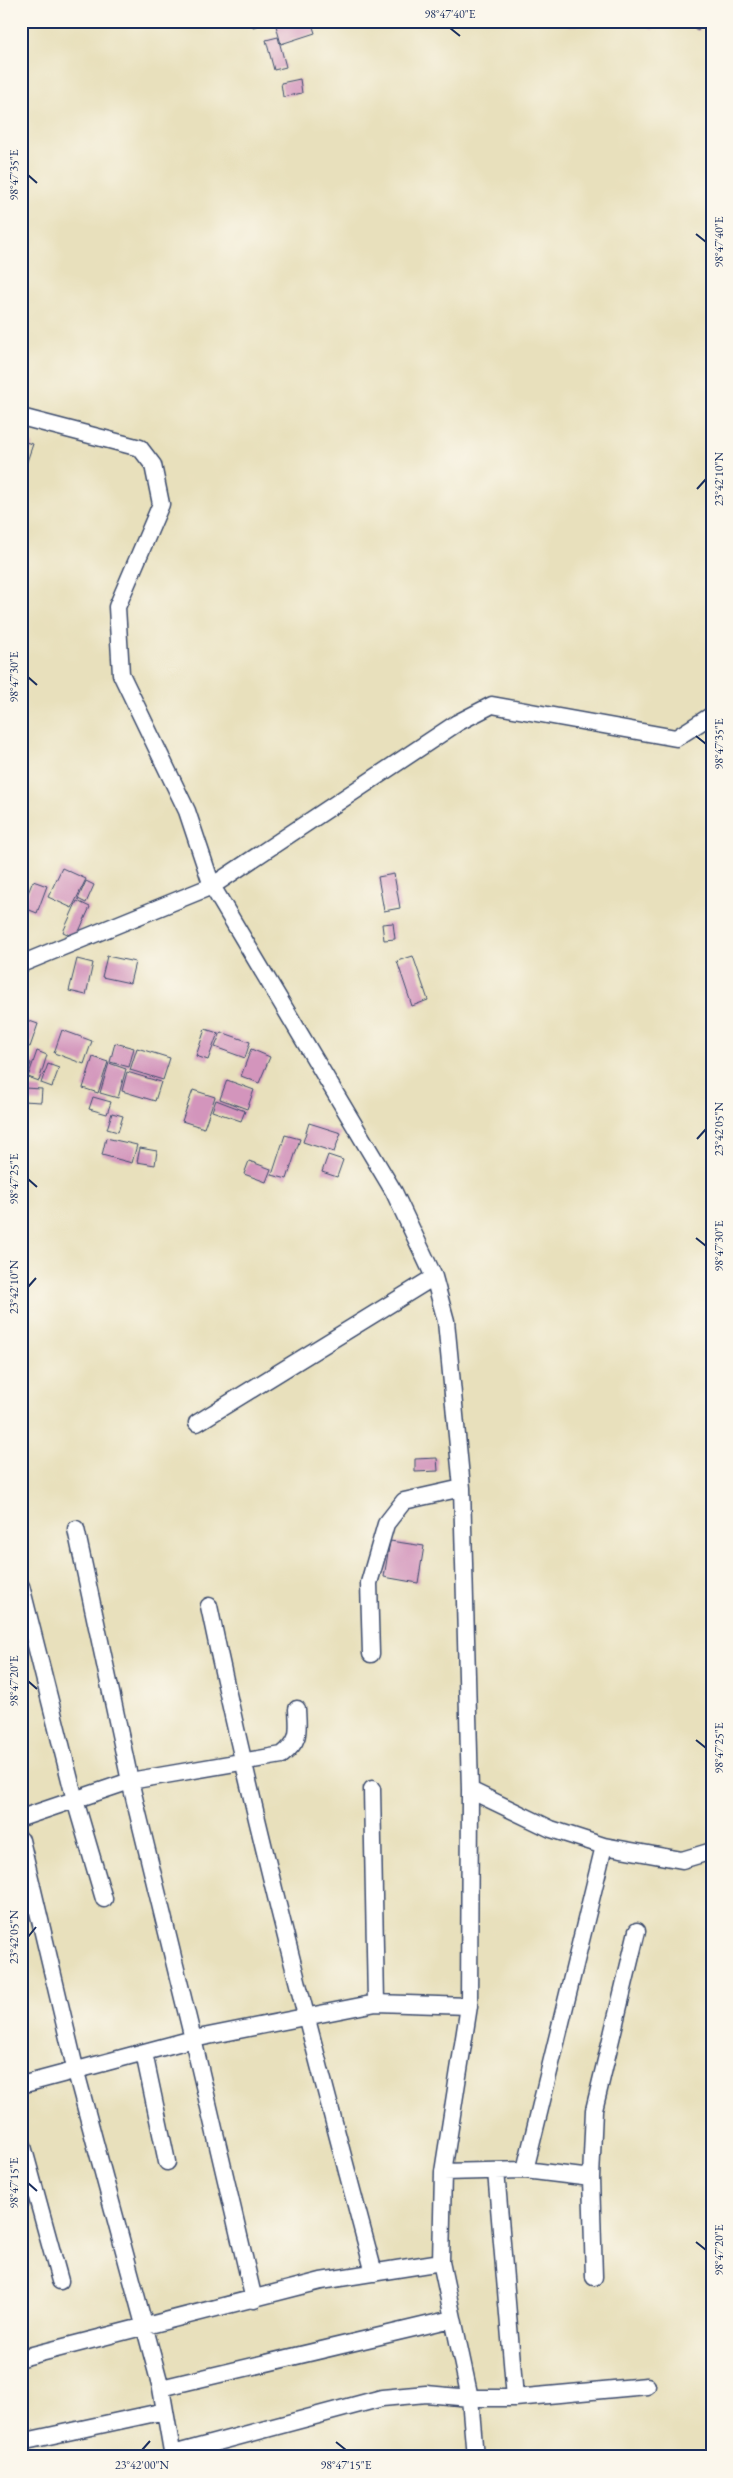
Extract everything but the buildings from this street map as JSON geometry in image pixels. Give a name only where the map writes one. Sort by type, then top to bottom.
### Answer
[{"type":"street","points":[[21,417],[140,448],[153,466],[161,504],[117,608],[121,674],[187,811],[212,886],[394,1192],[434,1277],[446,1321],[462,1488],[470,1790],[469,2006],[443,2172],[441,2262],[470,2398],[475,2457]]},
{"type":"street","points":[[21,964],[212,886],[457,723],[492,704],[676,738],[712,715]]},
{"type":"street","points":[[197,1423],[434,1277]]},
{"type":"street","points":[[371,1654],[369,1583],[386,1524],[404,1501],[462,1488]]},
{"type":"street","points":[[76,1529],[130,1781],[194,2039],[254,2300]]},
{"type":"street","points":[[21,1586],[75,1800],[104,1899]]},
{"type":"street","points":[[210,1606],[242,1761],[305,2016],[374,2274]]},
{"type":"street","points":[[21,1818],[130,1781],[282,1755],[291,1748],[298,1735],[297,1709]]},
{"type":"street","points":[[372,1790],[376,2003]]},
{"type":"street","points":[[470,1790],[552,1829],[604,1846],[682,1860],[712,1851]]},
{"type":"street","points":[[21,1840],[76,2072],[161,2388],[173,2455],[382,2398],[426,2394],[470,2398],[516,2398],[647,2386]]},
{"type":"street","points":[[525,2170],[604,1846]]},
{"type":"street","points":[[594,2277],[590,2178],[594,2110],[637,1930]]},
{"type":"street","points":[[21,2084],[76,2072],[194,2039],[376,2003],[469,2006]]},
{"type":"street","points":[[144,2053],[167,2162]]},
{"type":"street","points":[[21,2139],[60,2281]]},
{"type":"street","points":[[443,2172],[525,2170],[590,2178]]},
{"type":"street","points":[[496,2171],[516,2398]]},
{"type":"street","points":[[21,2358],[145,2328],[321,2281],[441,2262]]},
{"type":"street","points":[[161,2388],[452,2319]]},
{"type":"street","points":[[21,2442],[165,2411]]}]
